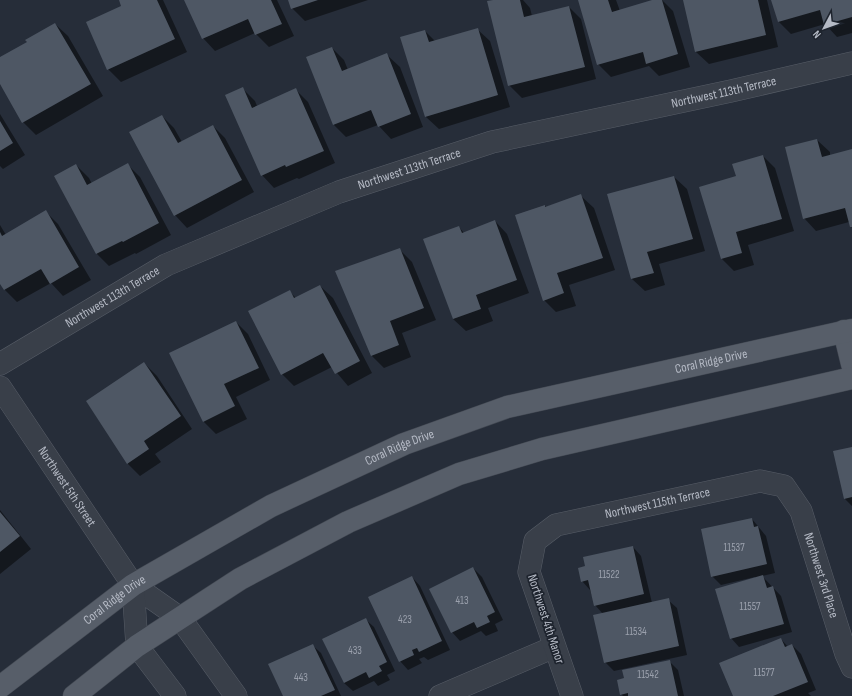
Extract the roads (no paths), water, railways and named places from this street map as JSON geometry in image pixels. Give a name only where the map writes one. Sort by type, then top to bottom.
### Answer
[{"type":"main road","points":[[848,330],[852,364]]},
{"type":"main road","name":"Coral Ridge Drive","points":[[0,687],[133,585],[271,506],[404,444],[492,412],[514,406],[848,330]]},
{"type":"main road","points":[[74,696],[137,646],[240,579],[348,522],[459,474],[542,449],[852,378]]},
{"type":"street","name":"Northwest 113th Terrace","points":[[0,364],[166,265],[339,192],[492,142],[724,93],[852,64]]},
{"type":"street","name":"Northwest 5th Street","points":[[0,387],[133,585],[180,618],[236,696]]},
{"type":"street","name":"Northwest 115th Terrace","points":[[536,541],[556,525],[760,481],[784,486]]},
{"type":"street","name":"Northwest 3rd Place","points":[[784,486],[801,511],[846,654],[852,667]]},
{"type":"street","name":"Northwest 4th Manor","points":[[536,541],[529,572],[572,696]]},
{"type":"street","points":[[133,585],[137,646],[175,696]]},
{"type":"street","points":[[440,696],[554,647]]}]
